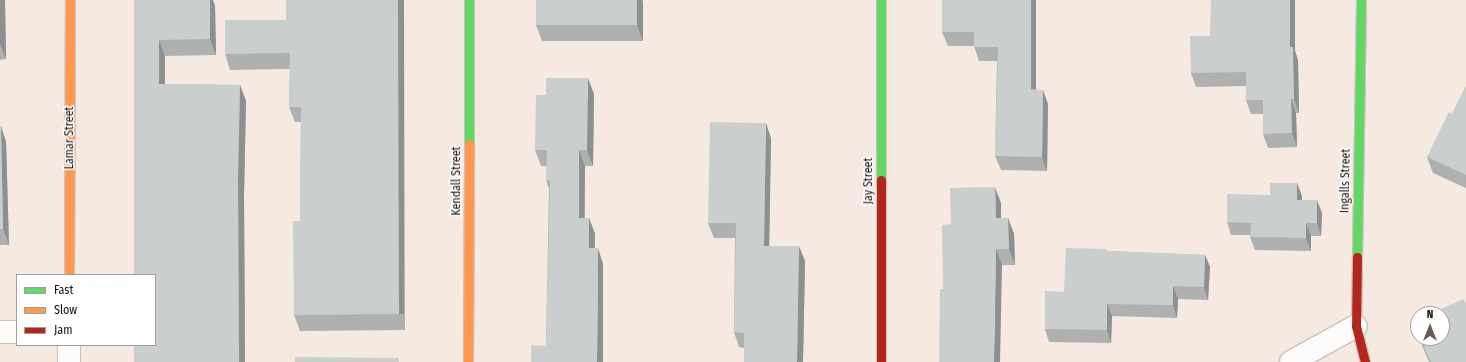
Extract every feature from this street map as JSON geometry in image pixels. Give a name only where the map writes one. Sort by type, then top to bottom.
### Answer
[{"type":"street","name":"Lamar Street","points":[[69,274],[70,0]]},
{"type":"street","name":"Kendall Street","points":[[468,362],[469,0]]},
{"type":"street","name":"Jay Street","points":[[881,0],[881,362]]},
{"type":"street","name":"Ingalls Street","points":[[1362,0],[1356,326],[1365,362]]},
{"type":"street","points":[[1291,362],[1356,326]]},
{"type":"street","points":[[0,332],[16,332]]},
{"type":"street","points":[[69,346],[69,362]]},
{"type":"building","points":[[134,0],[210,0],[210,39],[159,40],[159,84],[240,85],[238,179],[239,362],[134,362],[134,346],[156,346],[156,274],[134,274]]},
{"type":"building","points":[[286,0],[398,0],[399,314],[294,315],[293,221],[300,221],[301,107],[289,107],[290,53],[225,54],[225,20],[286,20]]},
{"type":"building","points":[[536,0],[637,0],[637,25],[536,25]]},
{"type":"building","points":[[942,0],[1031,0],[1031,89],[1043,90],[1042,157],[995,156],[998,47],[974,47],[974,32],[942,32]]},
{"type":"building","points":[[1211,0],[1290,0],[1290,47],[1293,47],[1294,99],[1291,99],[1292,133],[1263,134],[1263,100],[1246,100],[1246,72],[1191,73],[1190,36],[1210,36]]},
{"type":"building","points":[[546,78],[588,78],[587,150],[579,150],[579,218],[589,218],[589,248],[598,248],[597,362],[531,362],[531,345],[546,346],[550,181],[546,180],[547,150],[535,150],[536,95],[546,95]]},
{"type":"building","points":[[1466,86],[1466,175],[1427,157],[1449,112],[1452,114]]},
{"type":"building","points":[[710,122],[766,123],[764,246],[799,246],[797,362],[744,362],[744,333],[734,332],[736,223],[708,223]]},
{"type":"building","points":[[1,126],[3,229],[0,229]]},
{"type":"building","points":[[1270,183],[1297,183],[1297,200],[1317,200],[1317,223],[1306,223],[1306,238],[1250,237],[1251,223],[1227,222],[1227,194],[1270,195]]},
{"type":"building","points":[[995,187],[996,218],[1008,218],[1009,249],[996,249],[994,362],[939,362],[940,289],[943,289],[942,225],[951,224],[950,188]]},
{"type":"building","points":[[1066,248],[1205,255],[1204,287],[1173,286],[1173,305],[1107,304],[1107,330],[1045,329],[1045,291],[1064,292]]},
{"type":"building","points":[[1464,299],[1466,304],[1466,362],[1431,362],[1424,346],[1450,346],[1450,306],[1448,306]]},
{"type":"building","points":[[295,357],[399,358],[399,362],[295,362]]},
{"type":"traffic: fast","points":[[469,0],[469,144]]},
{"type":"traffic: fast","points":[[881,0],[881,180]]},
{"type":"traffic: fast","points":[[1357,257],[1361,0]]},
{"type":"traffic: slow","points":[[69,274],[70,0]]},
{"type":"traffic: slow","points":[[468,362],[469,144]]},
{"type":"traffic: jam","points":[[881,180],[881,362]]},
{"type":"traffic: jam","points":[[1357,257],[1356,326],[1365,362]]}]
